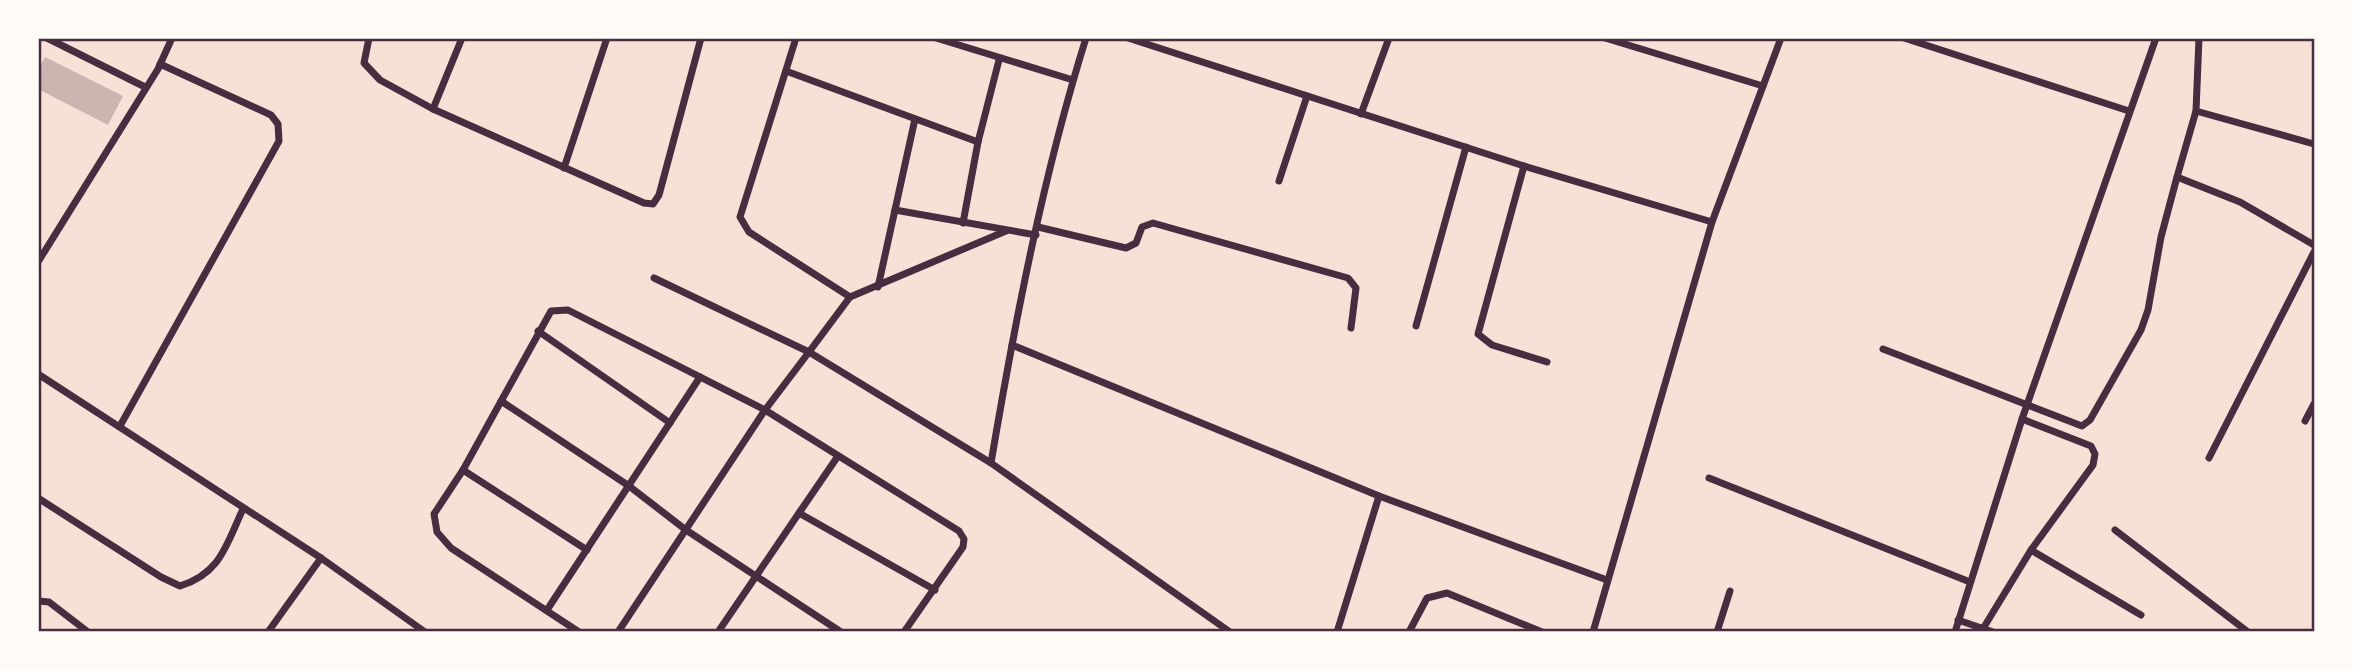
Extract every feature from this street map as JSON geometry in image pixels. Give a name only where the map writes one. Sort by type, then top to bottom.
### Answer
[{"type":"street","points":[[47,38],[145,87]]},
{"type":"street","points":[[38,262],[160,64],[172,38]]},
{"type":"street","points":[[369,38],[364,64],[380,80],[433,109],[644,203],[653,204],[659,195],[701,38]]},
{"type":"street","points":[[433,109],[462,38]]},
{"type":"street","points":[[564,168],[607,38]]},
{"type":"street","points":[[796,38],[740,217],[749,232],[850,297]]},
{"type":"street","points":[[936,38],[999,60],[1073,80]]},
{"type":"street","points":[[991,463],[1012,345],[1037,231],[1073,80],[1086,38]]},
{"type":"street","points":[[1128,38],[1524,166],[1712,222]]},
{"type":"street","points":[[1361,114],[1389,38]]},
{"type":"street","points":[[1605,38],[1763,86]]},
{"type":"street","points":[[1593,632],[1712,222],[1781,38]]},
{"type":"street","points":[[1905,38],[2129,111]]},
{"type":"street","points":[[1955,632],[2027,403],[2156,38]]},
{"type":"street","points":[[1883,349],[2027,403],[2072,424],[2082,426],[2090,420],[2141,330],[2148,310],[2161,237],[2196,111],[2199,38]]},
{"type":"street","points":[[963,223],[978,142],[999,60]]},
{"type":"street","points":[[120,426],[279,141],[278,124],[271,116],[160,64]]},
{"type":"street","points":[[786,71],[978,142]]},
{"type":"street","points":[[1279,181],[1307,96]]},
{"type":"street","points":[[2196,111],[2315,144]]},
{"type":"street","points":[[878,288],[915,119]]},
{"type":"street","points":[[1416,326],[1466,147]]},
{"type":"street","points":[[1524,166],[1478,334],[1492,345],[1547,362]]},
{"type":"street","points":[[2177,177],[2250,208],[2315,245]]},
{"type":"street","points":[[895,210],[1006,231],[1037,231],[1126,248],[1136,243],[1142,227],[1153,223],[1348,278],[1355,283],[1356,288],[1350,328]]},
{"type":"street","points":[[618,632],[765,410],[850,297],[878,288],[1006,231]]},
{"type":"street","points":[[2209,458],[2315,252]]},
{"type":"street","points":[[654,278],[809,352],[991,463],[1230,632]]},
{"type":"street","points":[[579,632],[451,548],[437,532],[434,514],[463,470],[551,311],[568,310],[765,410],[960,531],[964,539],[963,547],[904,632]]},
{"type":"street","points":[[538,331],[670,423]]},
{"type":"street","points":[[1012,345],[1379,496],[1607,580]]},
{"type":"street","points":[[38,374],[321,558],[425,632]]},
{"type":"street","points":[[547,610],[700,377]]},
{"type":"street","points":[[501,401],[629,486],[686,530],[841,632]]},
{"type":"street","points":[[2305,421],[2315,404]]},
{"type":"street","points":[[1984,627],[2031,550],[2093,465],[2095,454],[2091,446],[2022,419]]},
{"type":"street","points":[[718,632],[755,573],[838,456]]},
{"type":"street","points":[[463,470],[587,550]]},
{"type":"street","points":[[1709,478],[1970,582]]},
{"type":"street","points":[[1337,632],[1379,496]]},
{"type":"street","points":[[38,498],[161,578],[180,586],[200,580],[216,565],[243,509]]},
{"type":"street","points":[[799,513],[935,590]]},
{"type":"street","points":[[2115,530],[2248,632]]},
{"type":"street","points":[[2031,550],[2141,615]]},
{"type":"street","points":[[268,632],[321,558]]},
{"type":"street","points":[[1717,632],[1730,591]]},
{"type":"street","points":[[1409,632],[1427,598],[1436,593],[1447,593],[1542,632]]},
{"type":"street","points":[[38,601],[49,602],[88,632]]},
{"type":"street","points":[[1958,620],[1993,632]]},
{"type":"building","points":[[45,57],[123,96],[108,125],[38,89],[38,70]]}]
